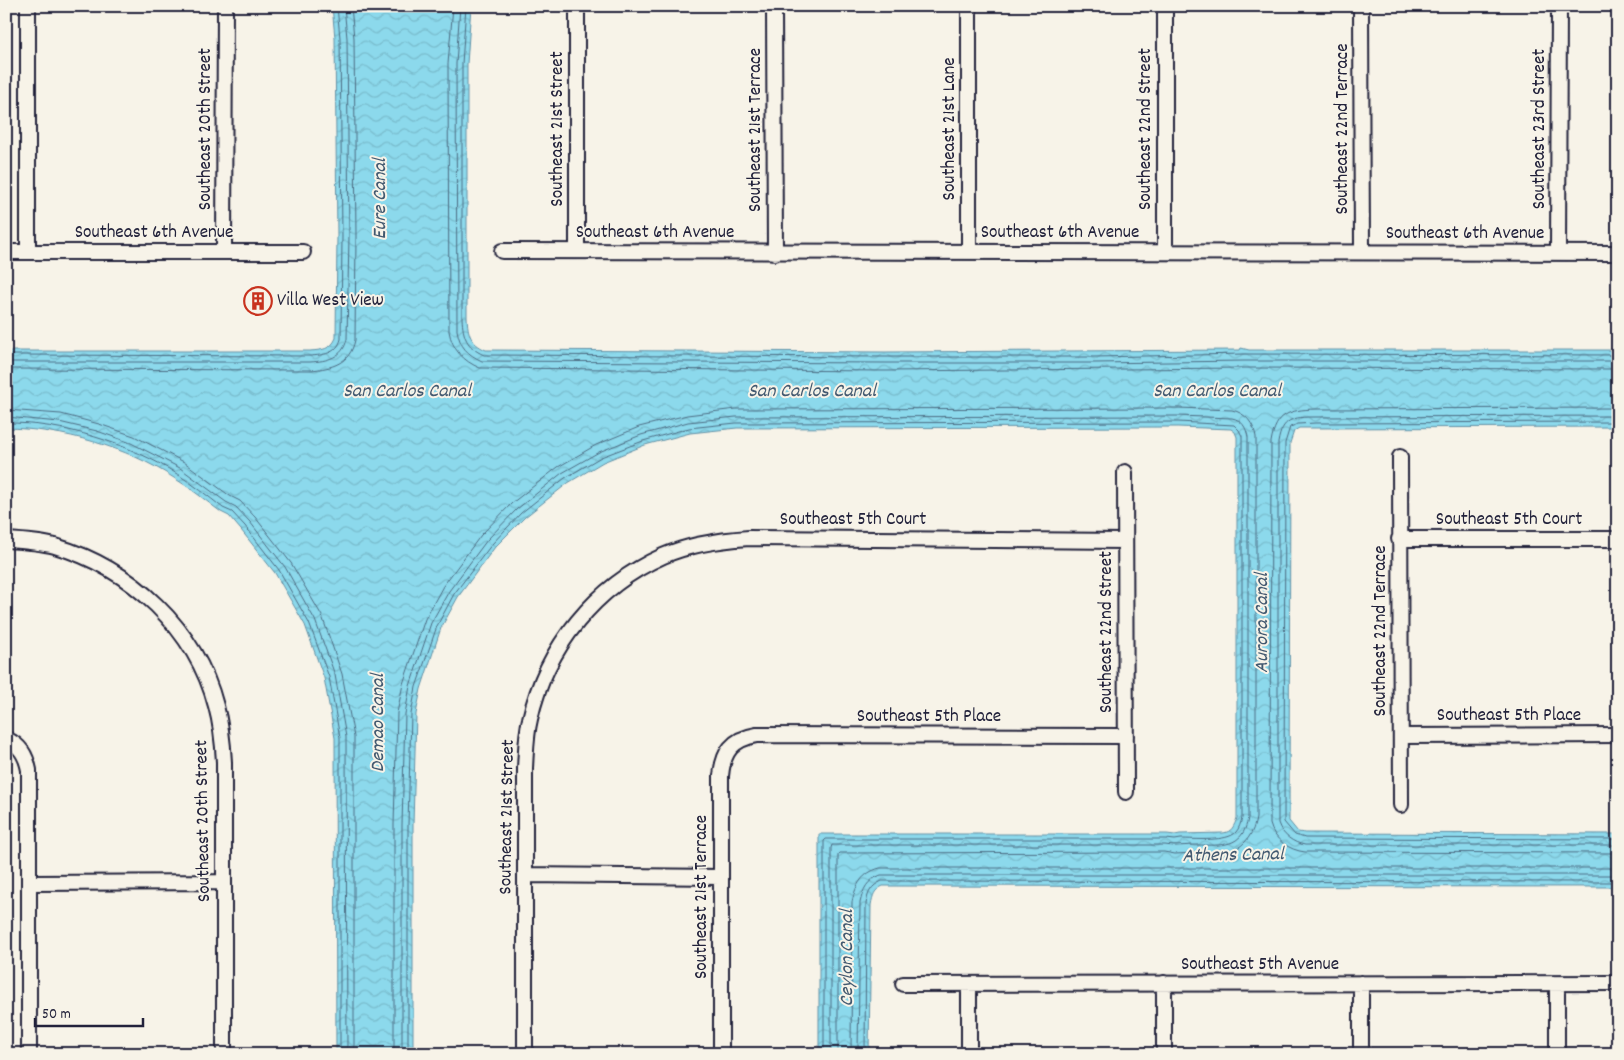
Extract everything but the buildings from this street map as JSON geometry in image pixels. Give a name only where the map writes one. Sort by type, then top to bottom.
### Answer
[{"type":"street","points":[[28,6],[28,252]]},
{"type":"street","name":"Southeast 20th Street","points":[[224,252],[225,6]]},
{"type":"street","name":"Southeast 21st Street","points":[[577,252],[578,6]]},
{"type":"street","name":"Southeast 21st Terrace","points":[[774,6],[774,253]]},
{"type":"street","name":"Southeast 21st Lane","points":[[969,6],[969,252]]},
{"type":"street","name":"Southeast 22nd Street","points":[[1165,6],[1165,252]]},
{"type":"street","name":"Southeast 22nd Terrace","points":[[1362,6],[1362,252]]},
{"type":"street","name":"Southeast 23rd Street","points":[[1558,253],[1559,6]]},
{"type":"street","name":"Southeast 6th Avenue","points":[[502,251],[774,253],[1618,253]]},
{"type":"street","name":"Southeast 6th Avenue","points":[[6,252],[303,252]]},
{"type":"street","name":"Southeast 22nd Terrace","points":[[1400,457],[1401,805]]},
{"type":"street","name":"Southeast 22nd Street","points":[[1126,472],[1126,792]]},
{"type":"street","name":"Southeast 5th Court","points":[[597,600],[632,572],[665,555],[700,544],[724,540],[749,538],[1125,541]]},
{"type":"street","name":"Southeast 5th Court","points":[[1400,539],[1618,539]]},
{"type":"street","name":"Southeast 20th Street","points":[[6,540],[43,544],[74,553],[117,573],[152,601],[179,630],[201,668],[216,705],[223,743],[224,1054]]},
{"type":"street","name":"Southeast 21st Street","points":[[525,1054],[526,744],[532,712],[544,674],[555,652],[570,630],[597,600]]},
{"type":"street","name":"Southeast 5th Place","points":[[734,744],[741,739],[757,735],[1126,736]]},
{"type":"street","name":"Southeast 5th Place","points":[[1401,736],[1618,735]]},
{"type":"street","points":[[11,742],[24,752],[29,770],[28,1054]]},
{"type":"street","name":"Southeast 21st Terrace","points":[[721,1054],[722,766],[728,750],[734,744]]},
{"type":"street","points":[[525,875],[721,877]]},
{"type":"street","points":[[29,883],[224,882]]},
{"type":"street","points":[[1164,983],[1164,1054]]},
{"type":"street","points":[[1361,983],[1361,1054]]},
{"type":"street","name":"Southeast 5th Avenue","points":[[903,984],[1618,983]]},
{"type":"street","points":[[969,1054],[970,984]]},
{"type":"street","points":[[1557,984],[1557,1054]]},
{"type":"water","points":[[332,6],[471,6],[467,64],[467,317],[468,328],[473,341],[486,350],[885,352],[1240,350],[1241,348],[1249,350],[1618,350],[1618,427],[1299,428],[1294,431],[1290,443],[1289,821],[1298,832],[1305,833],[1618,834],[1618,887],[883,886],[874,893],[871,905],[869,1054],[819,1054],[819,834],[1175,835],[1223,833],[1229,831],[1235,824],[1237,818],[1237,437],[1231,429],[1178,427],[737,428],[690,433],[645,445],[603,462],[568,483],[525,517],[495,547],[458,597],[441,628],[421,689],[416,714],[413,825],[413,1054],[336,1054],[335,738],[324,678],[305,625],[275,573],[229,516],[180,482],[136,457],[94,442],[50,432],[6,428],[6,351],[310,351],[325,349],[334,342],[336,338],[337,236],[335,38]]},
{"type":"place","name":"Villa West View","points":[[258,301]]},
{"type":"water label","name":"Eure Canal","points":[[381,199]]},
{"type":"water label","name":"San Carlos Canal","points":[[407,392]]},
{"type":"water label","name":"San Carlos Canal","points":[[812,392]]},
{"type":"water label","name":"San Carlos Canal","points":[[1217,392]]},
{"type":"water label","name":"Aurora Canal","points":[[1263,623]]},
{"type":"water label","name":"Demao Canal","points":[[379,723]]},
{"type":"water label","name":"Athens Canal","points":[[1233,856]]},
{"type":"water label","name":"Ceylon Canal","points":[[848,958]]}]
